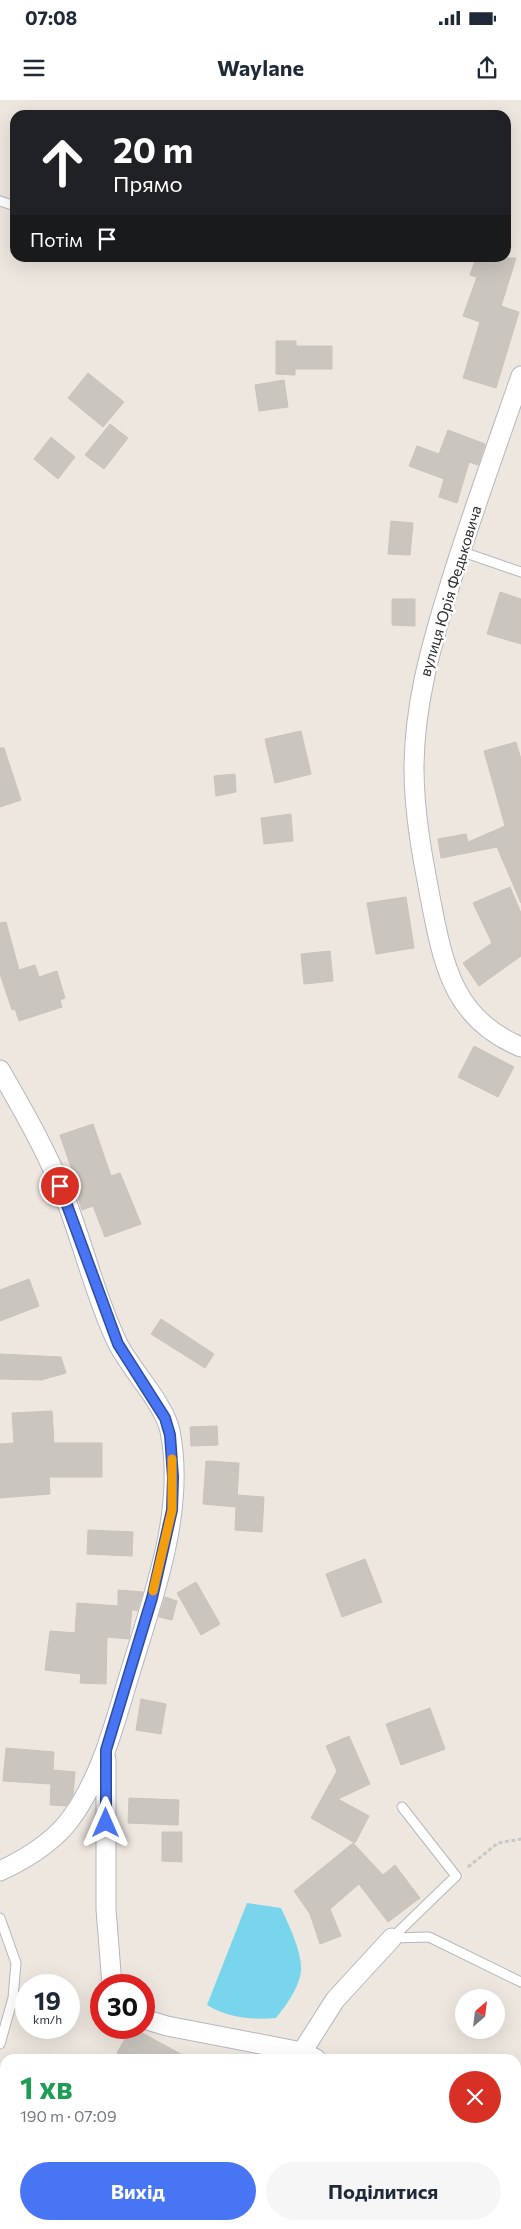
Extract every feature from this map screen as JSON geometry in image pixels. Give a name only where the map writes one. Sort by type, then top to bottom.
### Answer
[{"type":"street","name":"вулиця Юрія Федьковича","points":[[521,376],[460,551],[422,688],[414,768],[416,802],[430,893],[440,946],[448,974],[476,1019],[493,1032],[521,1047]]},
{"type":"street","points":[[0,1070],[30,1122],[59,1184],[118,1344],[165,1418],[170,1435],[173,1491],[166,1542],[149,1607],[106,1750],[88,1793],[60,1831],[18,1862],[0,1871]]},
{"type":"street","points":[[106,1750],[106,1925],[111,1974]]},
{"type":"street","points":[[309,2054],[335,2000],[392,1938]]},
{"type":"street","points":[[155,2022],[304,2054]]},
{"type":"lane","points":[[460,551],[521,572]]},
{"type":"lane","points":[[392,1938],[456,1876],[402,1806]]},
{"type":"lane","points":[[0,1918],[16,1963],[13,1998],[0,2044]]},
{"type":"lane","points":[[392,1938],[429,1937],[521,1982]]},
{"type":"path","points":[[456,1876],[498,1843],[521,1840]]},
{"type":"water","points":[[247,1903],[281,1908],[299,1953],[301,1974],[299,1980],[289,2001],[276,2018],[240,2017],[223,2013],[207,2005]]},
{"type":"building","points":[[511,258],[516,258],[501,306],[519,312],[496,388],[463,378],[480,322],[463,316],[477,277],[470,275],[475,262],[511,262]]},
{"type":"building","points":[[276,341],[296,341],[296,346],[332,346],[332,369],[295,369],[295,375],[276,374]]},
{"type":"building","points":[[88,373],[124,402],[103,427],[68,398]]},
{"type":"building","points":[[284,380],[288,407],[259,411],[255,385]]},
{"type":"building","points":[[110,424],[128,438],[104,469],[85,455]]},
{"type":"building","points":[[448,430],[485,444],[478,465],[469,462],[457,503],[439,497],[444,479],[409,466],[417,446],[439,454]]},
{"type":"building","points":[[51,437],[75,457],[58,479],[34,459]]},
{"type":"building","points":[[391,521],[413,523],[410,555],[388,554]]},
{"type":"building","points":[[500,592],[521,599],[521,644],[487,634]]},
{"type":"building","points":[[392,599],[415,599],[415,626],[392,625]]},
{"type":"building","points":[[301,731],[311,774],[275,783],[265,739]]},
{"type":"building","points":[[516,742],[521,759],[521,903],[497,847],[441,858],[438,839],[466,834],[468,842],[505,826],[484,751]]},
{"type":"building","points":[[0,748],[4,748],[21,800],[0,807]]},
{"type":"building","points":[[235,774],[236,792],[216,796],[214,776]]},
{"type":"building","points":[[291,814],[293,841],[264,844],[261,818]]},
{"type":"building","points":[[510,887],[521,913],[521,956],[479,986],[463,963],[492,943],[473,903]]},
{"type":"building","points":[[406,897],[414,948],[376,954],[367,903]]},
{"type":"building","points":[[6,922],[19,970],[35,965],[39,977],[57,971],[65,998],[60,1000],[62,1007],[19,1021],[15,1009],[12,1010],[0,974],[0,923]]},
{"type":"building","points":[[330,951],[333,981],[304,984],[301,954]]},
{"type":"building","points":[[474,1046],[514,1067],[498,1097],[458,1077]]},
{"type":"building","points":[[93,1124],[111,1176],[120,1173],[141,1224],[105,1237],[93,1206],[82,1210],[75,1189],[78,1188],[60,1135]]},
{"type":"building","points":[[29,1279],[39,1306],[0,1321],[0,1290]]},
{"type":"building","points":[[161,1319],[214,1354],[205,1368],[151,1334]]},
{"type":"building","points":[[0,1354],[61,1357],[66,1373],[41,1380],[0,1379]]},
{"type":"building","points":[[52,1411],[54,1443],[102,1443],[102,1477],[49,1477],[50,1494],[0,1498],[0,1444],[14,1443],[12,1413]]},
{"type":"building","points":[[217,1426],[218,1445],[191,1446],[190,1427]]},
{"type":"building","points":[[206,1461],[239,1463],[237,1495],[264,1497],[262,1532],[235,1530],[236,1507],[203,1504]]},
{"type":"building","points":[[88,1530],[133,1532],[132,1556],[87,1554]]},
{"type":"building","points":[[365,1559],[382,1602],[342,1617],[326,1574]]},
{"type":"building","points":[[196,1582],[220,1624],[201,1635],[177,1593]]},
{"type":"building","points":[[118,1590],[143,1592],[137,1611],[132,1609],[129,1639],[107,1637],[106,1684],[80,1683],[81,1674],[45,1670],[50,1631],[75,1633],[77,1603],[118,1606]]},
{"type":"building","points":[[165,1597],[177,1601],[172,1620],[159,1617]]},
{"type":"building","points":[[141,1699],[166,1704],[161,1734],[136,1730]]},
{"type":"building","points":[[430,1708],[445,1749],[401,1765],[386,1724]]},
{"type":"building","points":[[349,1736],[370,1784],[338,1799],[369,1816],[355,1843],[311,1818],[337,1771],[326,1746]]},
{"type":"building","points":[[6,1748],[54,1752],[53,1770],[75,1772],[73,1795],[66,1806],[50,1805],[51,1784],[3,1781]]},
{"type":"building","points":[[129,1798],[179,1800],[178,1825],[128,1823]]},
{"type":"building","points":[[162,1832],[182,1832],[182,1862],[162,1861]]},
{"type":"building","points":[[353,1843],[383,1875],[395,1865],[420,1898],[388,1922],[359,1884],[330,1909],[341,1936],[320,1944],[310,1914],[294,1891]]},
{"type":"building","points":[[125,2039],[153,2039],[181,2054],[117,2053]]},
{"type":"slow traffic","points":[[153,1591],[172,1510],[172,1459]]},
{"type":"route","points":[[60,1186],[118,1344],[160,1409],[169,1427],[170,1435],[173,1477],[172,1510],[152,1598],[106,1750],[106,1823]]}]
